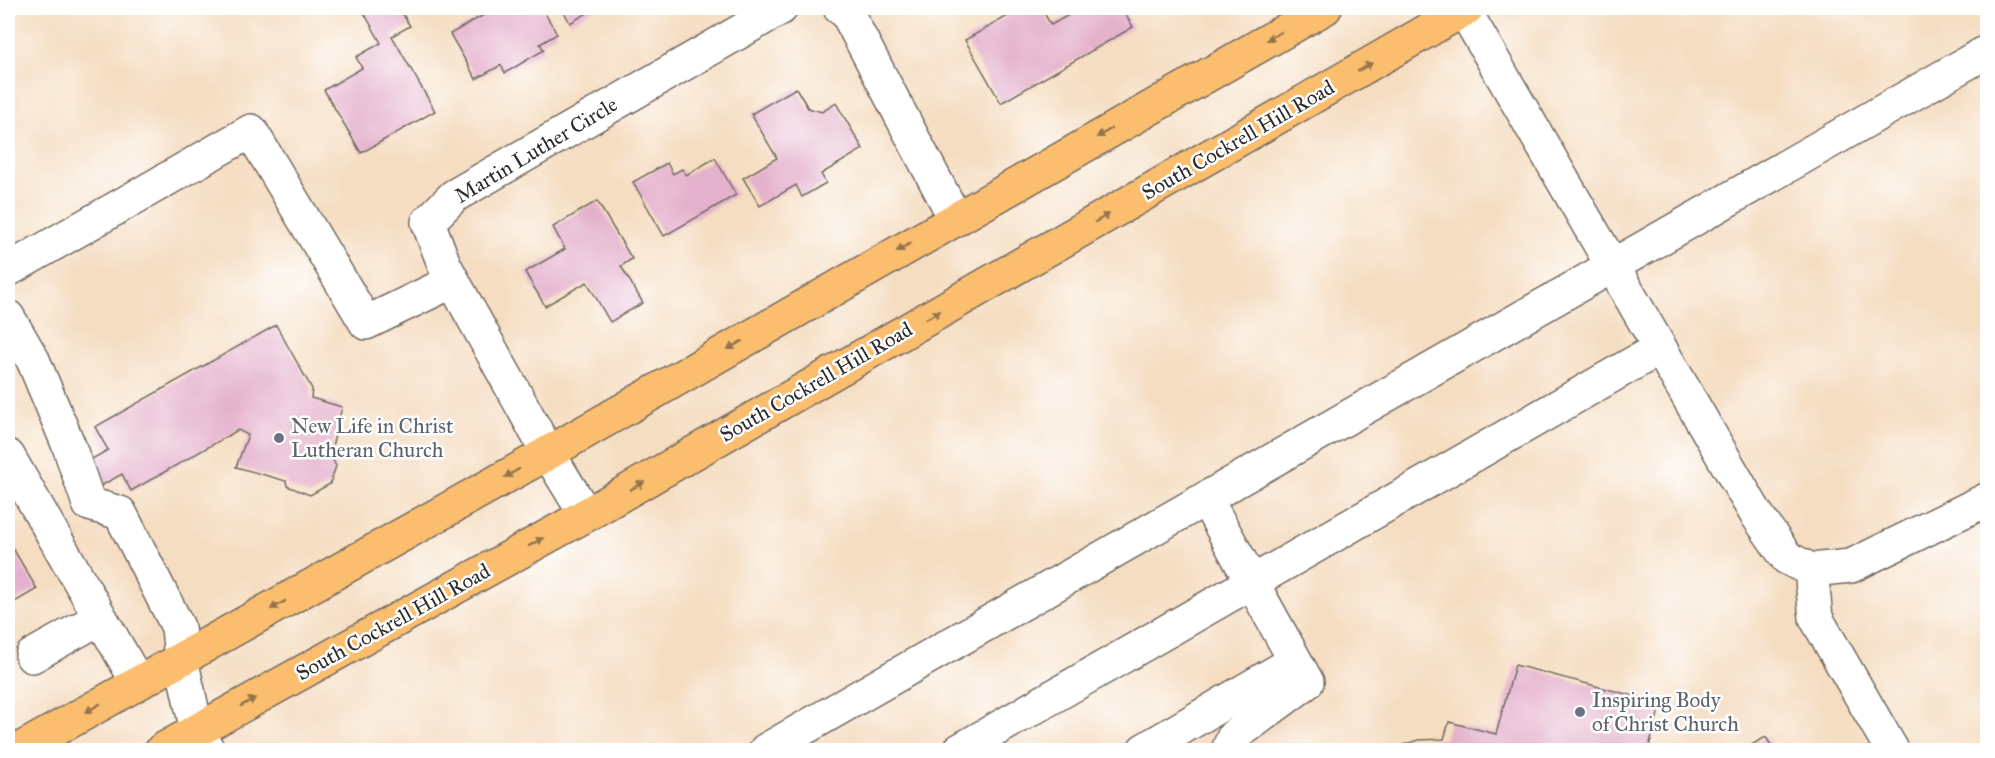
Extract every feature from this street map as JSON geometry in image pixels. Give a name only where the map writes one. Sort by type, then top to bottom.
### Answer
[{"type":"main road","points":[[19,750],[548,453],[1324,8]]},
{"type":"main road","name":"South Cockrell Hill Road","points":[[162,750],[203,740],[586,515],[1465,8]]},
{"type":"street","name":"Martin Luther Circle","points":[[586,515],[548,453],[453,281],[428,222],[454,196],[781,8]]},
{"type":"street","points":[[840,8],[846,11],[955,218]]},
{"type":"street","points":[[1465,8],[1755,512],[1787,558],[1810,570],[1851,566],[1988,499]]},
{"type":"street","points":[[766,750],[1988,51]]},
{"type":"street","points":[[8,270],[251,131],[366,323],[453,281]]},
{"type":"street","points":[[8,317],[33,360],[69,446],[89,504],[120,513],[178,627],[181,659],[203,740]]},
{"type":"street","points":[[960,750],[1660,348]]},
{"type":"street","points":[[8,456],[138,683]]},
{"type":"street","points":[[1206,499],[1307,682],[1234,736],[1228,750]]},
{"type":"street","points":[[1810,570],[1815,618],[1892,750]]},
{"type":"street","points":[[32,656],[100,618]]},
{"type":"street","points":[[1144,750],[1295,661]]},
{"type":"building","points":[[399,8],[410,26],[392,36],[435,111],[361,153],[324,90],[362,68],[356,57],[381,43],[362,9]]},
{"type":"building","points":[[496,8],[542,8],[557,34],[540,44],[544,50],[505,73],[501,65],[476,79],[450,34]]},
{"type":"building","points":[[562,8],[596,8],[570,23]]},
{"type":"building","points":[[1022,8],[1041,8],[1051,25],[1081,8],[1122,8],[1133,27],[1001,103],[965,40]]},
{"type":"building","points":[[796,88],[808,108],[822,112],[836,103],[863,149],[821,174],[826,183],[802,197],[796,185],[760,206],[743,178],[777,158],[751,114]]},
{"type":"building","points":[[715,158],[736,195],[664,236],[633,182],[667,163],[673,174],[682,169],[686,175]]},
{"type":"building","points":[[597,201],[632,259],[621,266],[643,303],[610,322],[587,282],[545,306],[525,272],[565,249],[553,227]]},
{"type":"building","points":[[276,325],[312,389],[311,398],[342,407],[330,455],[336,466],[330,484],[310,495],[287,486],[286,481],[236,467],[248,435],[238,430],[131,491],[122,474],[97,488],[83,464],[108,450],[95,427]]},
{"type":"building","points":[[8,540],[37,589],[8,606]]},
{"type":"building","name":"Inspiring Body of Christ Church","points":[[1515,665],[1661,703],[1648,750],[1388,750],[1418,740],[1444,739],[1449,722],[1496,734]]},
{"type":"building","name":"Inspiring Body of Christ Church","points":[[1766,737],[1774,750],[1742,750]]},
{"type":"place","name":"New Life in Christ Lutheran Church","points":[[279,438]]},
{"type":"place","name":"Inspiring Body of Christ Church","points":[[1580,712]]}]
